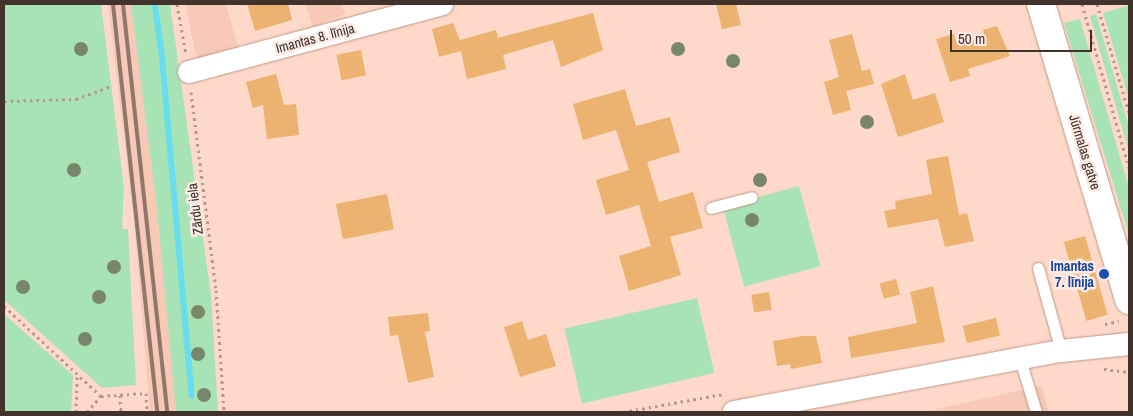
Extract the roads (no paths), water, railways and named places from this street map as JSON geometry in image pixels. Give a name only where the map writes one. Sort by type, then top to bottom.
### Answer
[{"type":"main road","name":"Jūrmalas gatve","points":[[1041,4],[1129,300]]},
{"type":"street","name":"Imantas 8. līnija","points":[[189,72],[442,4]]},
{"type":"street","points":[[734,412],[1061,351],[1129,344]]},
{"type":"lane","points":[[711,208],[752,196]]},
{"type":"lane","points":[[1038,268],[1061,351]]},
{"type":"lane","points":[[1020,359],[1036,412]]},
{"type":"waterway","points":[[155,4],[162,52]]},
{"type":"waterway","points":[[162,52],[192,396]]},
{"type":"railway","points":[[113,4],[157,412]]},
{"type":"railway","points":[[123,4],[167,412]]},
{"type":"place","name":"Imantas 7. līnija","points":[[1104,274]]}]
